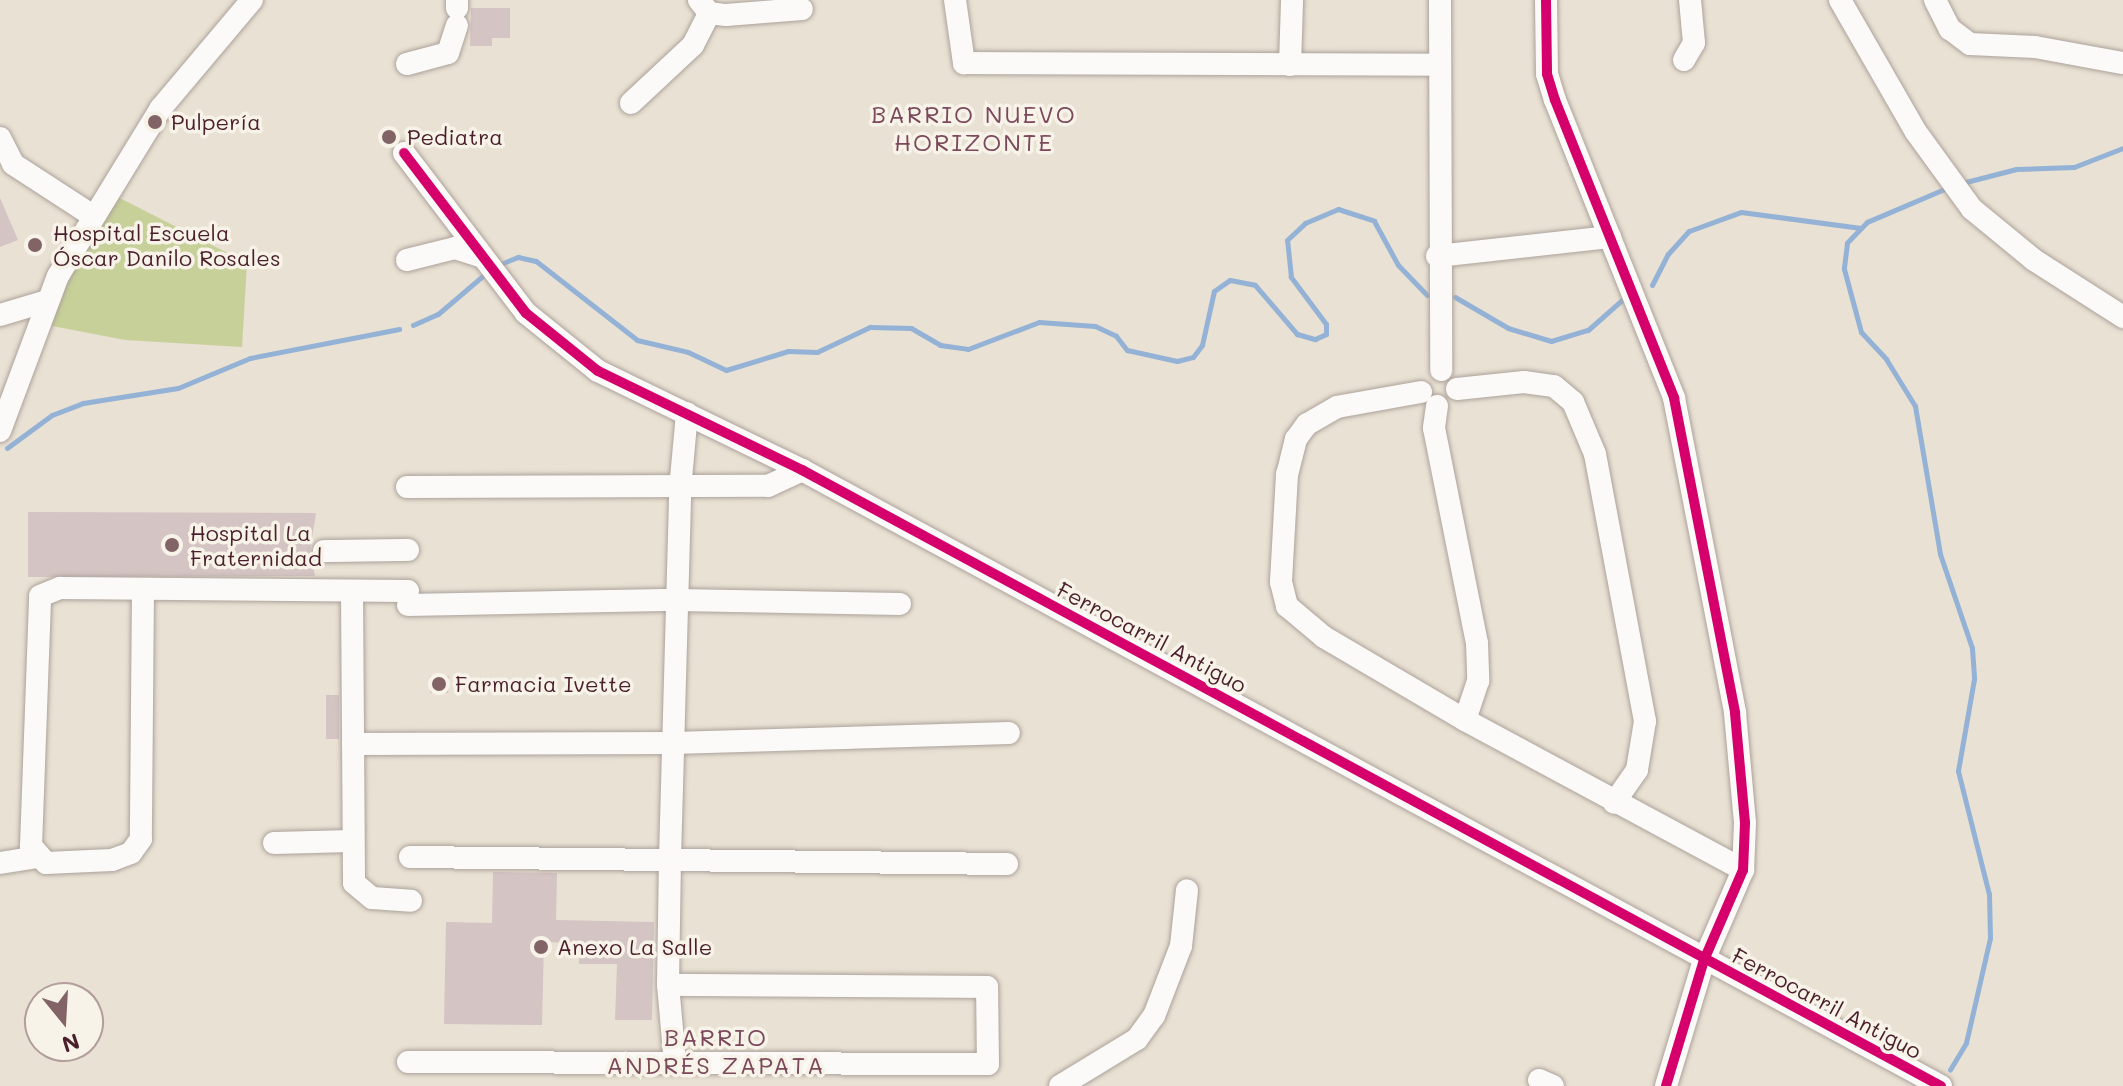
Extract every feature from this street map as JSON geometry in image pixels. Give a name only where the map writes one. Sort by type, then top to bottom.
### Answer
[{"type":"street","points":[[0,431],[3,407],[47,301],[93,216],[161,108],[252,0]]},
{"type":"street","points":[[955,0],[964,63],[1440,65]]},
{"type":"street","points":[[1290,65],[1292,0]]},
{"type":"street","points":[[1440,0],[1437,256],[1441,370]]},
{"type":"street","points":[[1546,0],[1547,74],[1674,398],[1735,713],[1745,823],[1743,870],[1704,960],[1666,1086]]},
{"type":"street","points":[[1684,60],[1694,43],[1690,0]]},
{"type":"street","points":[[1840,0],[1916,132],[1972,209],[2034,260],[2123,317]]},
{"type":"street","points":[[1935,0],[1950,29],[1970,44],[2035,47],[2122,63]]},
{"type":"street","points":[[631,103],[693,45],[704,6],[802,9]]},
{"type":"street","points":[[407,64],[448,53],[457,11]]},
{"type":"street","points":[[0,138],[13,164],[93,216]]},
{"type":"street","name":"Ferrocarril Antiguo","points":[[404,153],[526,313],[598,371],[802,470],[1941,1086]]},
{"type":"street","points":[[1437,256],[1610,237]]},
{"type":"street","points":[[407,260],[455,248],[482,257]]},
{"type":"street","points":[[0,315],[47,301]]},
{"type":"street","points":[[1441,370],[1455,380],[1457,389],[1454,398],[1337,407],[1307,424],[1296,439],[1287,474],[1281,582],[1297,619],[1465,720],[1743,870]]},
{"type":"street","points":[[1441,370],[1422,381],[1429,399],[1477,643],[1478,681],[1465,720]]},
{"type":"street","points":[[1457,389],[1524,382],[1554,386],[1573,402],[1595,454],[1645,721],[1637,770],[1614,803]]},
{"type":"street","points":[[675,1063],[668,985],[670,858],[680,489],[687,413]]},
{"type":"street","points":[[407,487],[680,489],[768,486],[802,470]]},
{"type":"street","points":[[324,551],[408,550]]},
{"type":"street","points":[[143,589],[141,839],[131,853],[112,860],[46,863],[37,857],[31,846],[40,596],[60,588],[352,591],[408,598],[900,604]]},
{"type":"street","points":[[352,591],[354,883],[372,898],[411,901]]},
{"type":"street","points":[[353,744],[673,743],[1009,733]]},
{"type":"street","points":[[274,843],[352,841]]},
{"type":"street","points":[[0,863],[37,857]]},
{"type":"street","points":[[410,857],[1007,864]]},
{"type":"street","points":[[1060,1086],[1137,1039],[1154,1016],[1181,946],[1187,890]]},
{"type":"street","points":[[408,1062],[988,1064],[987,987],[668,985]]},
{"type":"green space","points":[[110,193],[247,263],[242,347],[125,340],[47,325],[67,267]]},
{"type":"building","points":[[471,8],[510,8],[510,38],[492,38],[492,46],[470,46]]},
{"type":"building","name":"Hospital Escuela Óscar Danilo Rosales","points":[[0,198],[18,240],[0,247]]},
{"type":"building","name":"Hospital La Fraternidad","points":[[28,512],[316,513],[310,550],[315,576],[28,577]]},
{"type":"building","name":"Farmacia Ivette","points":[[430,676],[449,676],[448,693],[430,693]]},
{"type":"building","points":[[326,695],[339,695],[339,739],[326,739]]},
{"type":"building","name":"Anexo La Salle","points":[[493,872],[557,873],[556,920],[654,922],[652,1020],[615,1020],[617,964],[579,964],[579,943],[544,942],[542,1025],[444,1024],[446,922],[492,923]]},
{"type":"waterway","points":[[1962,183],[2016,169],[2074,167],[2123,148]]},
{"type":"waterway","points":[[1949,187],[1867,222],[1847,243],[1844,269],[1861,332],[1886,359],[1915,406],[1940,554],[1972,648],[1974,679],[1958,771],[1989,894],[1990,938],[1966,1043],[1950,1070]]},
{"type":"waterway","points":[[498,265],[518,257],[536,261],[637,340],[688,352],[726,370],[788,351],[817,352],[870,327],[911,328],[940,345],[968,349],[1039,322],[1095,326],[1116,336],[1127,350],[1177,361],[1193,357],[1202,345],[1214,291],[1230,280],[1255,285],[1297,334],[1315,339],[1326,334],[1326,324],[1291,277],[1287,240],[1305,223],[1338,209],[1374,221],[1398,265],[1427,295]]},
{"type":"waterway","points":[[1652,285],[1668,254],[1689,231],[1741,212],[1861,228]]},
{"type":"waterway","points":[[413,325],[438,314],[486,273]]},
{"type":"waterway","points":[[1455,297],[1508,328],[1551,341],[1588,330],[1622,300]]},
{"type":"waterway","points":[[7,448],[52,415],[83,403],[178,388],[250,358],[399,329]]},
{"type":"cycle path","points":[[1546,0],[1547,74],[1555,100],[1674,398],[1735,713],[1745,823],[1743,870],[1704,960],[1666,1086]]},
{"type":"cycle path","points":[[404,153],[526,313],[598,371],[802,470],[1941,1086]]},
{"type":"place","name":"Pulpería","points":[[155,122]]},
{"type":"place","name":"Pediatra","points":[[389,137]]},
{"type":"place","name":"Hospital Escuela Óscar Danilo Rosales","points":[[35,245]]},
{"type":"place","name":"Hospital La Fraternidad","points":[[172,545]]},
{"type":"place","name":"Farmacia Ivette","points":[[439,684]]},
{"type":"place","name":"Anexo La Salle","points":[[541,947]]},
{"type":"district","name":"BARRIO NUEVO HORIZONTE","points":[[974,128]]},
{"type":"district","name":"BARRIO ANDRÉS ZAPATA","points":[[716,1051]]}]
